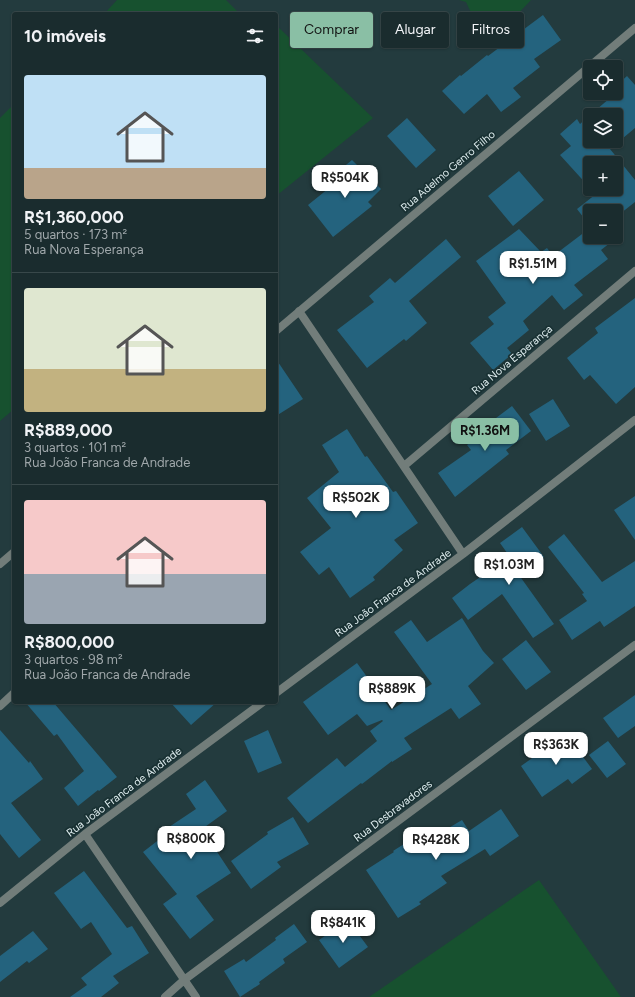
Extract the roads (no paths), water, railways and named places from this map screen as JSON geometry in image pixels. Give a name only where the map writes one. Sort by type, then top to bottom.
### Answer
[{"type":"street","name":"Rua Adelmo Genro Filho","points":[[278,329],[634,32]]},
{"type":"street","name":"Rua Nova Esperança","points":[[404,466],[635,271]]},
{"type":"street","points":[[299,311],[463,554]]},
{"type":"street","name":"Rua João Franca de Andrade","points":[[278,692],[463,554],[635,420]]},
{"type":"street","points":[[0,564],[12,554]]},
{"type":"street","name":"Rua Desbravadores","points":[[165,997],[184,980],[635,645]]},
{"type":"street","points":[[0,706],[12,695]]},
{"type":"street","name":"Rua João Franca de Andrade","points":[[0,903],[85,834],[260,704]]},
{"type":"street","points":[[85,834],[196,997]]}]
